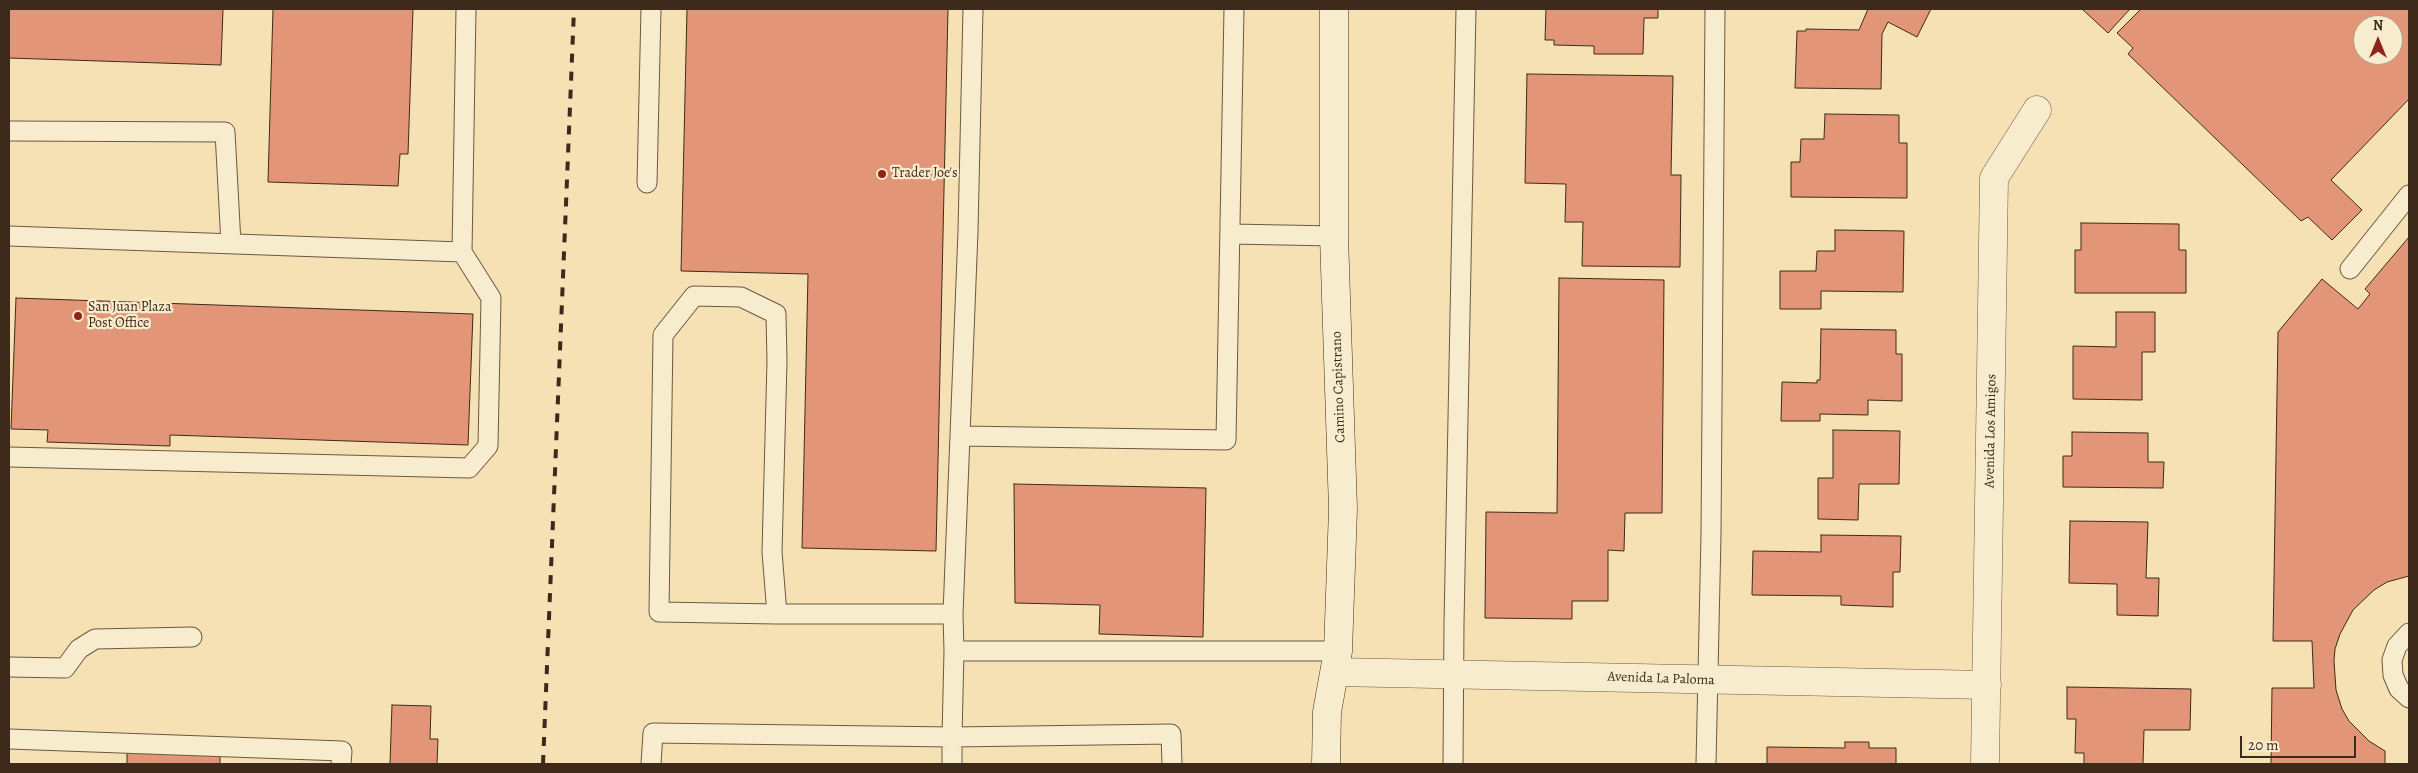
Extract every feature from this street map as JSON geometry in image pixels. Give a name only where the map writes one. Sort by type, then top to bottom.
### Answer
[{"type":"street","name":"Camino Capistrano","points":[[1326,764],[1328,712],[1336,662],[1342,509],[1334,236],[1334,9]]},
{"type":"street","name":"Avenida Los Amigos","points":[[1985,764],[1994,178],[2037,110]]},
{"type":"street","name":"Avenida La Paloma","points":[[1336,662],[1454,674],[1707,681],[1987,685]]},
{"type":"lane","points":[[9,457],[469,468],[488,446],[491,298],[462,252],[466,9]]},
{"type":"lane","points":[[647,182],[651,9]]},
{"type":"lane","points":[[952,764],[953,614],[968,231],[972,9]]},
{"type":"lane","points":[[961,436],[1226,440],[1234,9]]},
{"type":"lane","points":[[1453,764],[1466,9]]},
{"type":"lane","points":[[1706,764],[1714,291],[1715,9]]},
{"type":"lane","points":[[9,131],[225,132],[231,244]]},
{"type":"lane","points":[[2350,269],[2409,194]]},
{"type":"lane","points":[[1231,234],[1334,236]]},
{"type":"lane","points":[[9,236],[462,252]]},
{"type":"lane","points":[[778,614],[772,552],[778,361],[776,314],[741,297],[694,296],[663,335],[659,612],[778,614],[953,614]]},
{"type":"lane","points":[[2409,633],[2397,646],[2392,660],[2393,675],[2399,689],[2409,698]]},
{"type":"lane","points":[[9,667],[65,668],[79,649],[95,639],[192,637]]},
{"type":"lane","points":[[954,651],[1336,662]]},
{"type":"lane","points":[[651,764],[653,733],[952,737],[1171,734],[1172,764]]},
{"type":"lane","points":[[9,739],[342,751],[341,764]]},
{"type":"building","points":[[9,9],[223,9],[221,65],[9,58]]},
{"type":"building","points":[[273,9],[413,9],[408,154],[400,154],[398,186],[268,182]]},
{"type":"building","points":[[687,9],[948,9],[936,551],[802,548],[808,274],[681,271]]},
{"type":"building","points":[[1546,9],[1658,9],[1658,18],[1644,18],[1643,54],[1594,54],[1594,46],[1554,45],[1554,40],[1545,40]]},
{"type":"building","points":[[1868,9],[1931,9],[1917,37],[1888,22],[1882,34],[1881,89],[1795,88],[1797,31],[1806,31],[1806,29],[1859,30]]},
{"type":"building","points":[[2082,9],[2130,9],[2108,33]]},
{"type":"building","points":[[2141,9],[2409,9],[2409,99],[2331,180],[2362,210],[2332,240],[2308,217],[2301,221],[2128,54],[2133,48],[2117,33]]},
{"type":"building","points":[[1527,74],[1673,76],[1671,175],[1681,175],[1680,267],[1582,266],[1583,222],[1565,222],[1566,184],[1525,183]]},
{"type":"building","points":[[1825,114],[1899,115],[1899,143],[1907,143],[1907,198],[1791,197],[1791,162],[1800,162],[1801,139],[1824,139]]},
{"type":"building","points":[[2081,223],[2179,224],[2179,250],[2186,250],[2186,293],[2075,293],[2075,250],[2081,250]]},
{"type":"building","points":[[1835,230],[1904,231],[1903,292],[1821,291],[1821,309],[1780,309],[1780,271],[1816,271],[1817,251],[1835,251]]},
{"type":"building","points":[[2409,237],[2409,576],[2387,582],[2374,590],[2353,610],[2340,634],[2335,649],[2334,661],[2336,690],[2342,709],[2349,721],[2369,741],[2385,751],[2385,764],[2271,764],[2272,688],[2314,688],[2312,641],[2273,641],[2278,332],[2322,279],[2358,309],[2370,294],[2365,289]]},
{"type":"building","points":[[1559,278],[1664,280],[1662,513],[1625,513],[1624,551],[1608,550],[1608,601],[1572,601],[1572,619],[1485,618],[1486,512],[1557,513]]},
{"type":"building","points":[[16,298],[473,314],[468,445],[170,435],[170,446],[47,442],[48,430],[11,429]]},
{"type":"building","points":[[2116,312],[2155,312],[2155,352],[2142,352],[2142,400],[2073,399],[2073,346],[2116,347]]},
{"type":"building","points":[[1821,329],[1896,330],[1896,354],[1902,354],[1902,401],[1868,400],[1868,415],[1820,414],[1820,421],[1781,421],[1782,382],[1817,383],[1817,380],[1820,380]]},
{"type":"building","points":[[1833,430],[1900,431],[1899,484],[1859,484],[1858,520],[1818,519],[1818,478],[1833,478]]},
{"type":"building","points":[[2072,432],[2148,433],[2148,462],[2164,462],[2163,488],[2063,487],[2063,456],[2072,456]]},
{"type":"building","points":[[1014,484],[1206,488],[1203,637],[1099,634],[1100,605],[1015,603]]},
{"type":"building","points":[[2070,521],[2148,522],[2146,578],[2159,578],[2158,616],[2117,615],[2117,584],[2069,583]]},
{"type":"building","points":[[1821,535],[1901,536],[1900,572],[1893,572],[1893,607],[1841,605],[1841,596],[1752,595],[1753,551],[1821,552]]},
{"type":"building","points":[[2067,687],[2191,689],[2190,730],[2144,730],[2143,764],[2084,764],[2084,753],[2075,753],[2076,719],[2067,719]]},
{"type":"building","points":[[392,705],[431,706],[430,739],[438,739],[437,764],[390,764]]},
{"type":"building","points":[[1845,742],[1869,742],[1869,748],[1896,748],[1896,764],[1767,764],[1767,747],[1845,748]]},
{"type":"building","points":[[127,752],[220,756],[220,764],[127,764]]},
{"type":"railway","points":[[543,764],[574,9]]},
{"type":"place","name":"Trader Joe's","points":[[882,174]]},
{"type":"place","name":"San Juan Plaza Post Office","points":[[78,316]]}]
